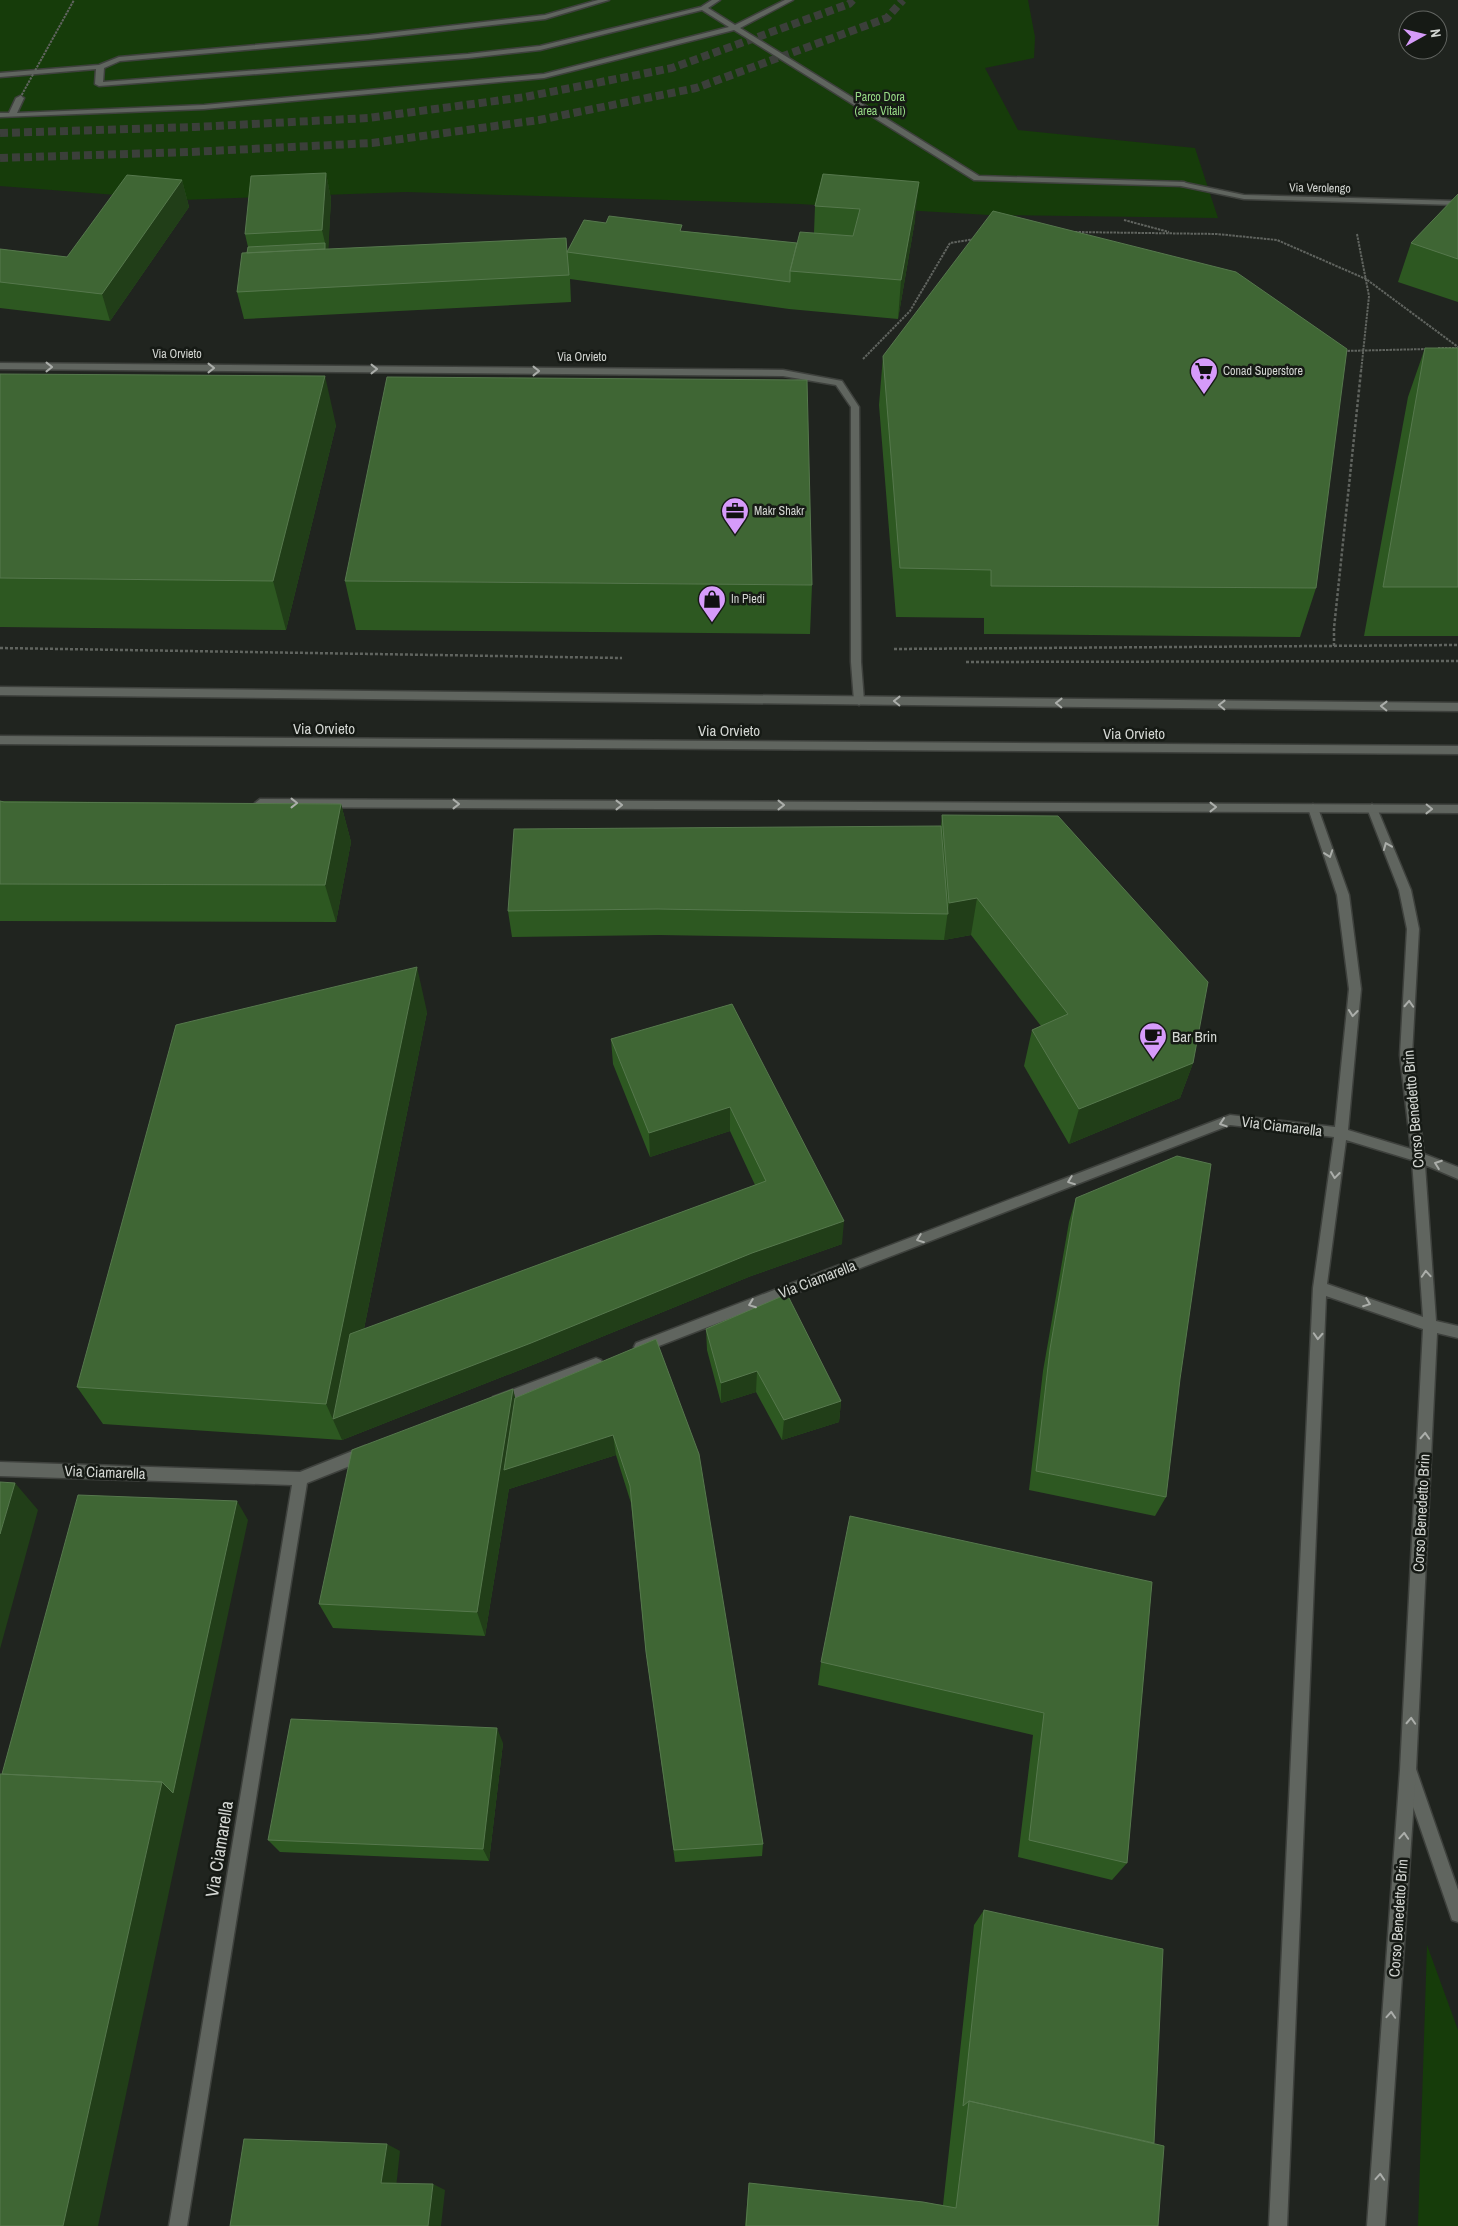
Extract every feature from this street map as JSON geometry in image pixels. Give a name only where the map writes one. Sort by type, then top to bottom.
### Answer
[{"type":"street","points":[[0,75],[100,67],[119,58],[369,37],[545,17],[606,0]]},
{"type":"street","points":[[100,67],[99,84],[468,56],[540,48],[703,8],[717,0]]},
{"type":"street","points":[[0,115],[204,107],[544,76],[735,28],[790,0]]},
{"type":"street","name":"Via Verolengo","points":[[703,8],[977,178],[1184,184],[1244,197],[1458,202]]},
{"type":"street","points":[[12,115],[20,98]]},
{"type":"street","name":"Via Orvieto","points":[[0,366],[783,373],[839,382]]},
{"type":"street","points":[[839,382],[855,407],[859,701]]},
{"type":"street","name":"Via Orvieto","points":[[0,691],[1458,707]]},
{"type":"street","name":"Via Orvieto","points":[[0,740],[1458,750]]},
{"type":"street","points":[[250,803],[1458,809]]},
{"type":"street","points":[[1278,2226],[1320,1288],[1340,1133],[1355,989],[1343,894],[1313,808]]},
{"type":"street","name":"Corso Benedetto Brin","points":[[1372,808],[1404,890],[1413,929],[1406,1055],[1418,1157],[1430,1327],[1408,1770],[1376,2226]]},
{"type":"street","name":"Via Ciamarella","points":[[625,1353],[1230,1120],[1340,1133],[1418,1157],[1451,1169],[1458,1174]]},
{"type":"street","points":[[1320,1288],[1342,1294],[1430,1327],[1458,1332]]},
{"type":"street","points":[[486,1407],[607,1360]]},
{"type":"street","name":"Via Ciamarella","points":[[0,1469],[300,1479],[374,1450]]},
{"type":"street","name":"Via Ciamarella","points":[[178,2226],[300,1479]]},
{"type":"street","points":[[1408,1770],[1458,1914]]},
{"type":"path","points":[[20,98],[74,0]]},
{"type":"path","points":[[1334,646],[1334,628],[1369,296],[1350,200]]},
{"type":"path","points":[[1069,232],[1217,234],[1277,240],[1366,280],[1458,347]]},
{"type":"path","points":[[839,382],[910,311],[950,243],[977,238]]},
{"type":"path","points":[[1336,352],[1458,347]]},
{"type":"path","points":[[857,649],[1458,645]]},
{"type":"path","points":[[0,648],[627,658]]},
{"type":"path","points":[[965,662],[1458,661]]},
{"type":"green space","name":"Parco Dora (area Vitali)","points":[[0,0],[1028,0],[1035,37],[1034,58],[985,68],[1018,130],[1195,148],[1218,218],[989,215],[799,204],[406,192],[181,200],[0,186]]},
{"type":"green space","points":[[1427,1945],[1458,2030],[1458,2226],[1418,2226]]},
{"type":"building","points":[[326,173],[322,230],[245,234],[251,176]]},
{"type":"building","points":[[823,174],[919,182],[901,280],[790,271],[800,232],[853,236],[860,209],[815,206]]},
{"type":"building","points":[[127,175],[182,180],[102,294],[0,282],[0,249],[67,257]]},
{"type":"building","points":[[1458,194],[1458,259],[1411,243]]},
{"type":"building","points":[[993,211],[1236,272],[1347,349],[1316,588],[991,586],[991,570],[900,568],[883,356]]},
{"type":"building","points":[[609,216],[682,225],[680,231],[797,243],[790,271],[790,282],[567,252],[584,220],[606,223]]},
{"type":"building","points":[[566,238],[569,275],[237,292],[242,253]]},
{"type":"building","points":[[325,243],[325,249],[247,253],[248,247]]},
{"type":"building","points":[[1425,348],[1458,348],[1458,587],[1383,587]]},
{"type":"building","points":[[0,374],[325,376],[273,581],[0,578]]},
{"type":"building","points":[[387,377],[807,380],[812,585],[345,581]]},
{"type":"building","points":[[0,801],[341,804],[325,885],[0,884]]},
{"type":"building","points":[[942,815],[1058,816],[1208,982],[1193,1063],[1079,1109],[1032,1030],[1068,1014],[977,898],[949,903]]},
{"type":"building","points":[[941,826],[948,914],[657,909],[508,911],[514,829]]},
{"type":"building","points":[[417,967],[326,1404],[77,1387],[176,1025]]},
{"type":"building","points":[[732,1004],[844,1221],[752,1253],[531,1343],[333,1419],[350,1334],[766,1181],[730,1107],[649,1133],[611,1039]]},
{"type":"building","points":[[1177,1156],[1211,1164],[1180,1379],[1166,1497],[1036,1471],[1050,1349],[1076,1198]]},
{"type":"building","points":[[787,1294],[841,1401],[784,1420],[757,1371],[721,1383],[706,1329]]},
{"type":"building","points":[[656,1339],[699,1454],[763,1844],[674,1850],[646,1652],[630,1486],[613,1435],[504,1470],[515,1398]]},
{"type":"building","points":[[513,1389],[477,1612],[319,1604],[352,1450]]},
{"type":"building","points":[[0,1482],[15,1483],[0,1534]]},
{"type":"building","points":[[78,1495],[237,1501],[173,1793],[162,1782],[2,1774]]},
{"type":"building","points":[[850,1516],[1152,1582],[1127,1863],[1029,1840],[1044,1713],[821,1662]]},
{"type":"building","points":[[291,1719],[497,1728],[483,1849],[268,1840]]},
{"type":"building","points":[[0,1774],[162,1782],[63,2226],[0,2226]]},
{"type":"building","points":[[984,1910],[1163,1949],[1154,2143],[969,2101],[963,2106]]},
{"type":"building","points":[[969,2101],[1164,2146],[1158,2226],[746,2226],[749,2183],[923,2202],[956,2208]]},
{"type":"building","points":[[244,2139],[387,2144],[381,2183],[433,2184],[428,2226],[230,2226]]},
{"type":"tunnel","points":[[0,133],[195,127],[368,118],[525,97],[672,68],[849,4],[853,0]]},
{"type":"tunnel","points":[[0,158],[190,152],[372,143],[539,120],[696,88],[887,18],[903,0]]},
{"type":"place","name":"Conad Superstore","points":[[1204,395]]},
{"type":"place","name":"Makr Shakr","points":[[735,535]]},
{"type":"place","name":"In Piedi","points":[[712,623]]},
{"type":"place","name":"Bar Brin","points":[[1153,1060]]}]
